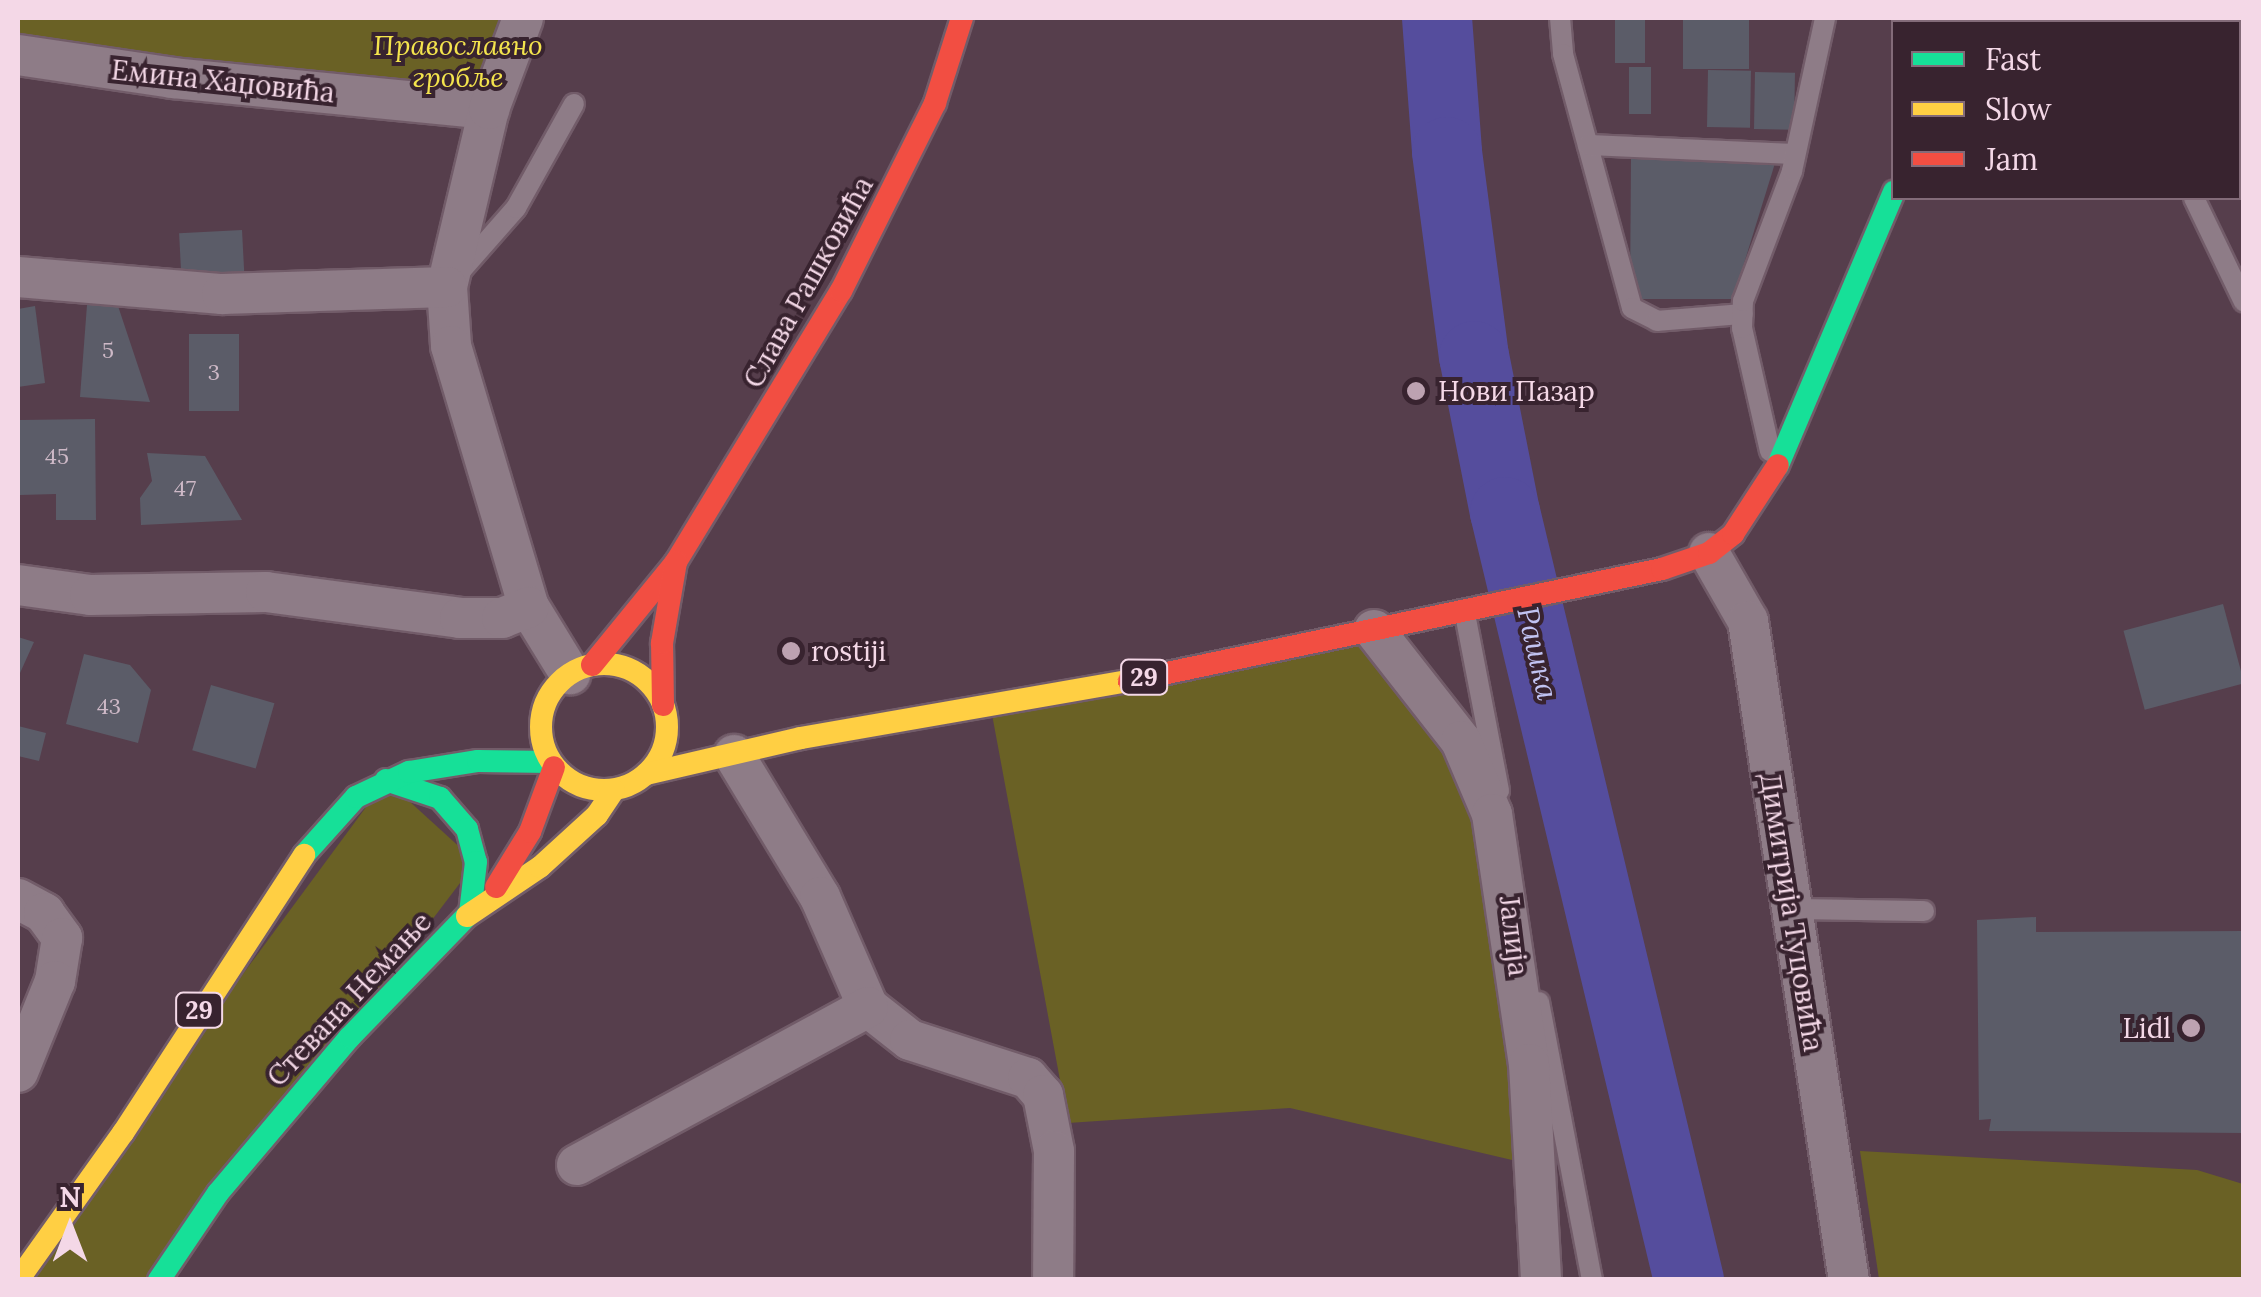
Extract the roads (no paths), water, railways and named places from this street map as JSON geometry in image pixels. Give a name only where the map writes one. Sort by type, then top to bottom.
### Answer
[{"type":"main road","name":"Слава Рашковића","points":[[676,562],[862,253],[935,103],[962,18]]},
{"type":"main road","name":"29","points":[[18,1280],[123,1133],[270,898],[330,822],[386,780],[409,772],[478,762],[553,765],[581,786],[614,790],[728,743],[800,738],[991,708],[1662,570],[1709,553],[1732,534],[1774,473],[1891,199]]},
{"type":"main road","points":[[510,721],[569,681],[676,562]]},
{"type":"main road","points":[[646,774],[664,747],[662,643],[676,562]]},
{"type":"main road","points":[[569,681],[637,673],[665,710],[691,722]]},
{"type":"main road","points":[[478,908],[522,846],[553,765],[541,736],[569,681]]},
{"type":"main road","points":[[409,772],[480,735]]},
{"type":"main road","points":[[386,780],[440,798],[467,829],[476,862],[478,908]]},
{"type":"main road","name":"Стевана Немање","points":[[159,1280],[188,1231],[296,1100],[478,908],[566,843],[614,790]]},
{"type":"street","points":[[524,18],[488,108],[447,287],[451,346],[529,607],[569,681]]},
{"type":"street","name":"Емина Хаџовића","points":[[18,55],[173,78],[488,108]]},
{"type":"street","points":[[18,277],[222,294],[447,287]]},
{"type":"street","name":"Димитрија Туцовића","points":[[1709,553],[1748,621],[1849,1280]]},
{"type":"street","points":[[18,585],[90,595],[252,591],[460,618],[502,618],[529,607]]},
{"type":"street","name":"Јалија","points":[[1374,630],[1461,742],[1492,814],[1529,1064],[1542,1280]]},
{"type":"street","points":[[728,743],[820,897],[868,1007],[910,1040],[1028,1078],[1049,1112],[1054,1151],[1054,1280]]},
{"type":"street","points":[[18,900],[44,913],[62,938],[56,980],[18,1072]]},
{"type":"street","points":[[577,1165],[868,1007]]},
{"type":"lane","points":[[1560,18],[1588,145],[1632,308],[1656,320],[1743,314]]},
{"type":"lane","points":[[1774,473],[1743,314],[1795,154],[1825,18]]},
{"type":"lane","points":[[447,287],[516,208],[574,104]]},
{"type":"lane","points":[[1588,145],[1795,154]]},
{"type":"lane","points":[[2195,200],[2244,302]]},
{"type":"lane","points":[[1474,609],[1592,1280]]},
{"type":"lane","points":[[1792,909],[1924,911]]},
{"type":"waterway","name":"Рашка","points":[[1437,18],[1447,152],[1474,356],[1505,512],[1689,1280]]},
{"type":"place","name":"Нови Пазар","points":[[1416,391]]},
{"type":"place","name":"rostiji","points":[[791,651]]},
{"type":"place","name":"Lidl","points":[[2191,1028]]},
{"type":"park label","name":"Православно гробље","points":[[458,61]]}]
